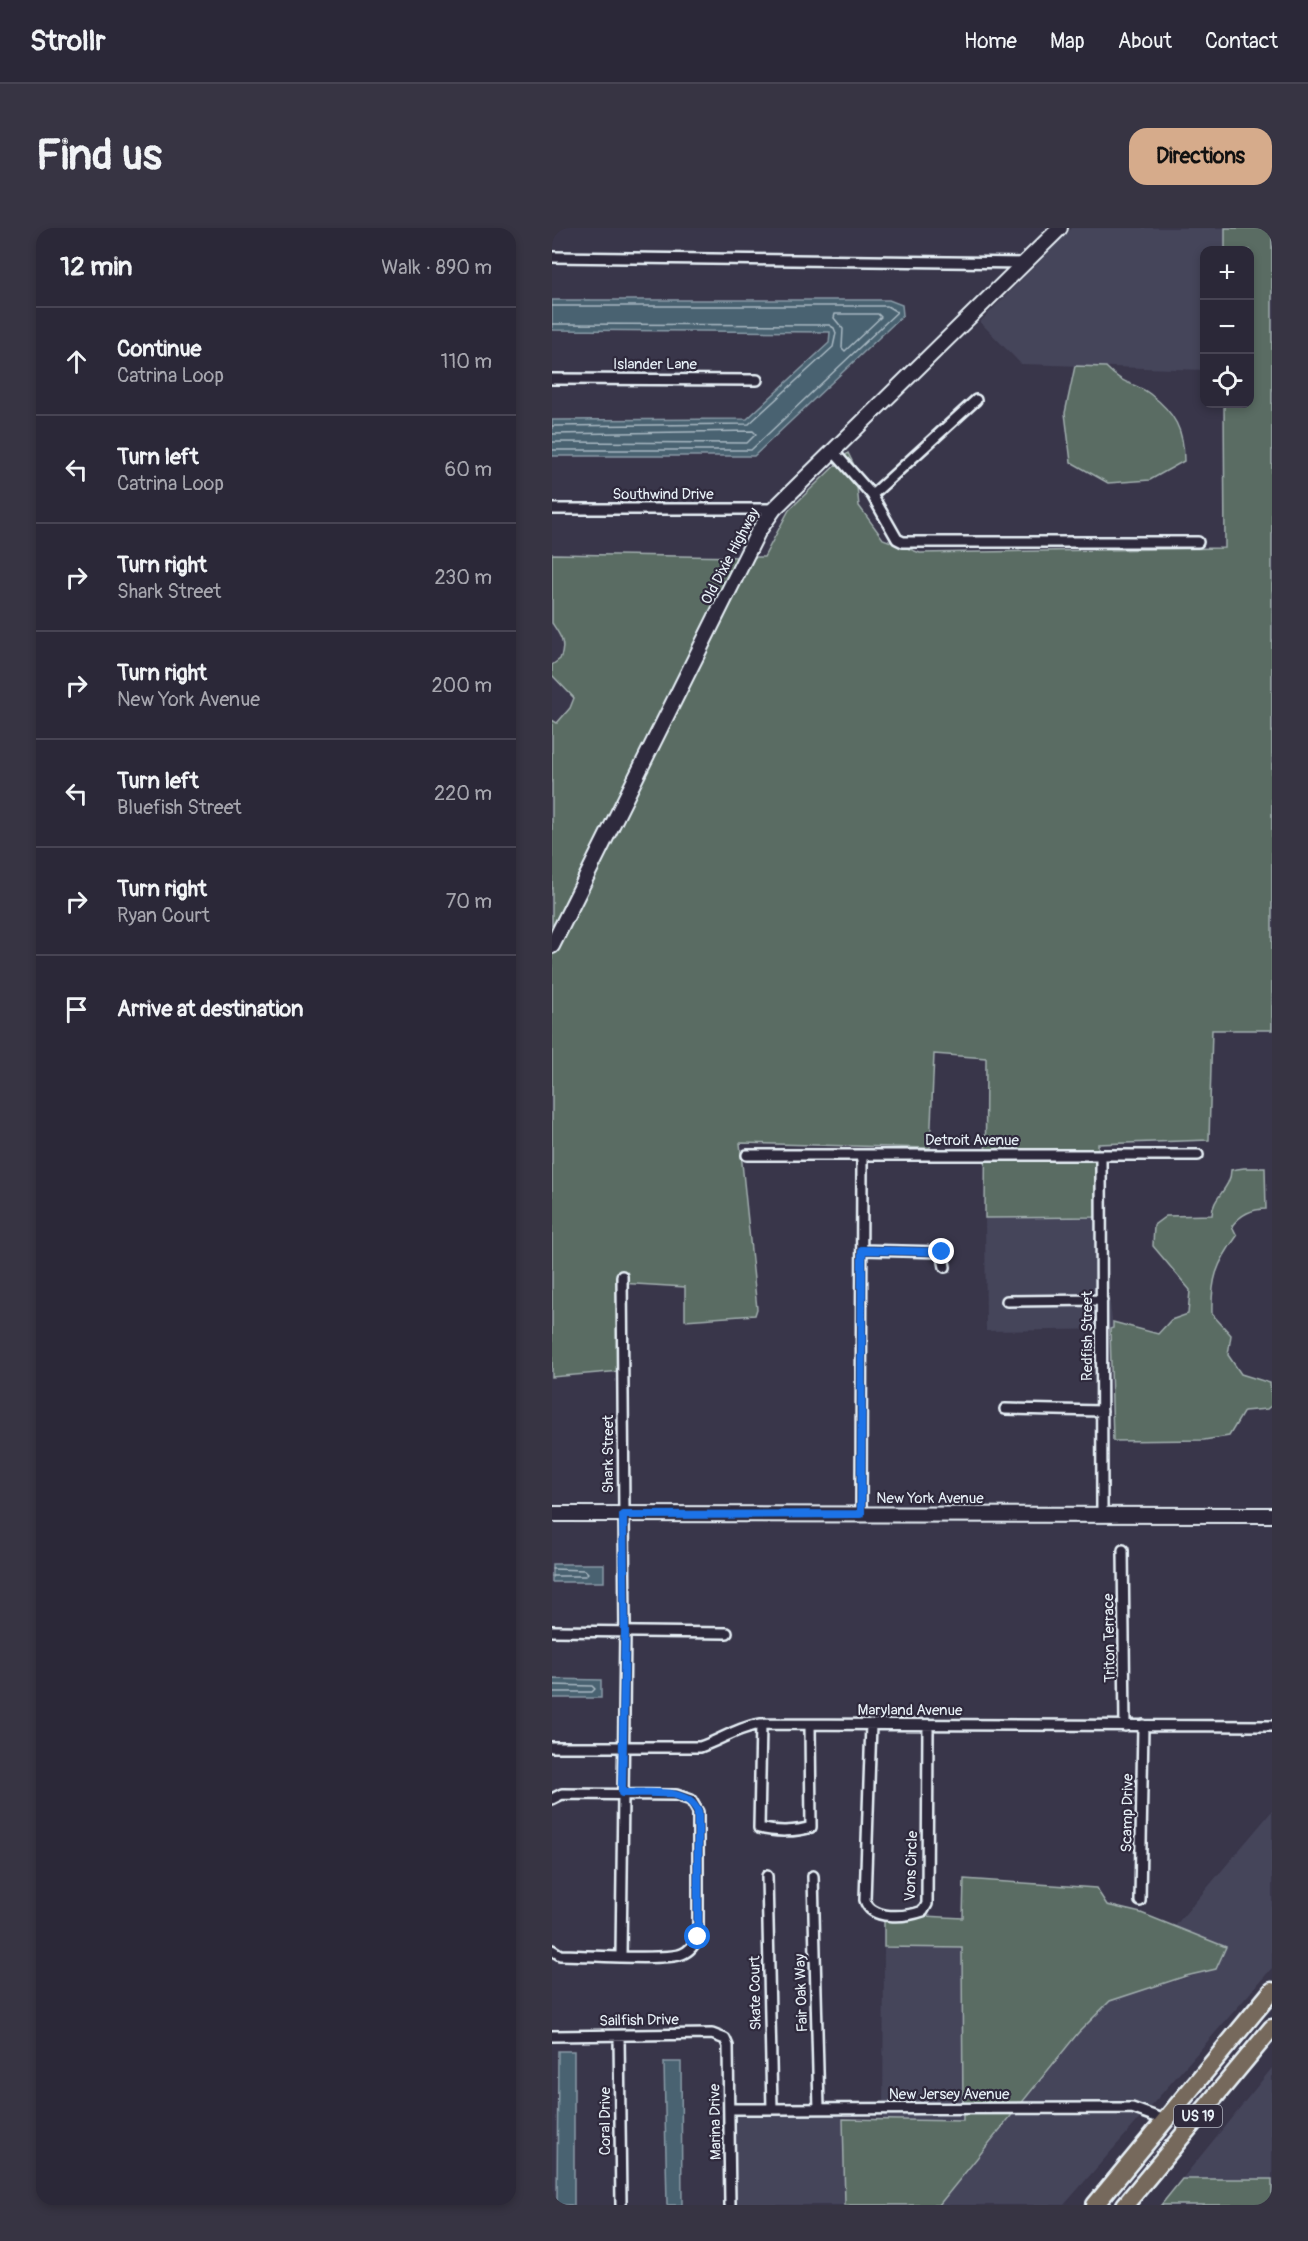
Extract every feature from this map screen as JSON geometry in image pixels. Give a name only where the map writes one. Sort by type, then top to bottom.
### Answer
[{"type":"highway","name":"US 19","points":[[1095,2205],[1270,1996]]},
{"type":"highway","name":"US 19","points":[[1124,2205],[1272,2028]]},
{"type":"highway","points":[[1124,2205],[1126,2190],[1133,2178],[1165,2137],[1165,2120]]},
{"type":"street","name":"Old Dixie Highway","points":[[552,946],[758,532],[774,509],[1060,228]]},
{"type":"street","points":[[552,257],[1026,263]]},
{"type":"street","name":"Islander Lane","points":[[552,379],[757,380]]},
{"type":"street","points":[[872,495],[976,400]]},
{"type":"street","points":[[833,451],[872,495],[897,539],[903,542],[1198,542]]},
{"type":"street","name":"Southwind Drive","points":[[552,509],[774,509]]},
{"type":"street","name":"Detroit Avenue","points":[[747,1155],[1198,1155]]},
{"type":"street","points":[[861,1514],[862,1155]]},
{"type":"street","name":"Redfish Street","points":[[1101,1155],[1102,1516]]},
{"type":"street","points":[[862,1250],[942,1252],[945,1267]]},
{"type":"street","name":"Shark Street","points":[[621,1956],[621,1746],[625,1631],[622,1276]]},
{"type":"street","points":[[1007,1301],[1102,1300]]},
{"type":"street","points":[[1005,1409],[1102,1411]]},
{"type":"street","name":"New York Avenue","points":[[552,1514],[1272,1515]]},
{"type":"street","name":"Triton Terrace","points":[[1123,1550],[1125,1726]]},
{"type":"street","points":[[552,1631],[728,1633]]},
{"type":"street","points":[[761,1724],[759,1828],[768,1830],[802,1830],[811,1827],[810,1725]]},
{"type":"street","name":"Maryland Avenue","points":[[552,1747],[700,1747],[719,1740],[740,1727],[761,1724],[1272,1726]]},
{"type":"street","name":"Vons Circle","points":[[871,1724],[865,1900],[868,1909],[873,1913],[886,1914],[918,1913],[923,1911],[927,1904],[928,1725]]},
{"type":"street","name":"Scamp Drive","points":[[1140,1901],[1143,1725]]},
{"type":"street","points":[[552,1799],[562,1794],[676,1795],[691,1800],[698,1812],[698,1937],[690,1949],[683,1954],[621,1956],[560,1955],[552,1950]]},
{"type":"street","name":"Skate Court","points":[[767,1876],[772,2109]]},
{"type":"street","name":"Fair Oak Way","points":[[813,1876],[819,2109]]},
{"type":"street","name":"Sailfish Drive","points":[[552,2036],[712,2034],[725,2039]]},
{"type":"street","name":"Coral Drive","points":[[620,2036],[621,2205]]},
{"type":"street","name":"Marina Drive","points":[[725,2039],[728,2046],[731,2109],[730,2205]]},
{"type":"street","name":"New Jersey Avenue","points":[[731,2109],[1132,2108],[1165,2120]]},
{"type":"shaded area","points":[[1072,228],[1225,228],[1225,246],[1200,246],[1200,370],[1021,364],[980,322]]},
{"type":"shaded area","points":[[1100,1217],[1113,1329],[986,1331],[985,1218]]},
{"type":"shaded area","points":[[1272,1811],[1272,1968],[1064,2205],[939,2205],[1078,2033],[1110,2000],[1216,1969],[1225,1947],[1175,1926]]},
{"type":"shaded area","points":[[884,1947],[962,1947],[963,2121],[883,2119]]},
{"type":"shaded area","points":[[1272,2068],[1272,2179],[1182,2179]]},
{"type":"shaded area","points":[[833,2110],[843,2119],[845,2205],[732,2205],[729,2113]]},
{"type":"green space","points":[[1225,228],[1272,228],[1272,1030],[1212,1030],[1209,1140],[1098,1144],[1100,1217],[985,1218],[986,1058],[934,1054],[930,1148],[740,1143],[757,1309],[755,1315],[685,1320],[685,1287],[619,1283],[621,1371],[552,1377],[552,955],[751,557],[764,557],[789,510],[848,453],[855,467],[859,506],[883,539],[920,553],[1225,548],[1224,408],[1254,408],[1254,246],[1225,246]]},
{"type":"green space","points":[[1075,366],[1106,367],[1118,378],[1144,390],[1159,401],[1172,415],[1180,431],[1184,461],[1150,480],[1108,483],[1071,462],[1065,413]]},
{"type":"green space","points":[[552,554],[742,557],[552,936],[552,720],[557,723],[570,708],[574,698],[552,675],[552,665],[560,659],[563,644],[552,623]]},
{"type":"green space","points":[[1265,1168],[1266,1209],[1247,1213],[1232,1226],[1237,1236],[1224,1255],[1216,1273],[1212,1314],[1231,1335],[1228,1355],[1241,1374],[1270,1383],[1272,1405],[1267,1409],[1244,1411],[1229,1436],[1204,1440],[1113,1441],[1110,1329],[1113,1328],[1113,1322],[1158,1334],[1171,1320],[1188,1314],[1190,1290],[1153,1246],[1154,1225],[1166,1216],[1212,1215],[1215,1203],[1228,1183],[1231,1170]]},
{"type":"green space","points":[[964,1879],[1096,1888],[1107,1905],[1141,1913],[1226,1947],[1216,1969],[1186,1976],[1110,2001],[1078,2033],[939,2205],[845,2205],[843,2119],[963,2121],[962,1948],[884,1947],[884,1914],[963,1918]]},
{"type":"green space","points":[[1182,2179],[1272,2179],[1272,2205],[1161,2205]]},
{"type":"water","points":[[552,300],[889,300],[902,305],[903,315],[754,456],[552,456],[552,420],[747,419],[829,343],[830,332],[552,330]]},
{"type":"water","points":[[552,1564],[604,1564],[604,1582],[552,1582]]},
{"type":"water","points":[[552,1679],[601,1680],[601,1698],[552,1698]]},
{"type":"water","points":[[558,2051],[574,2051],[574,2205],[557,2205]]},
{"type":"water","points":[[664,2062],[681,2062],[682,2205],[667,2205]]},
{"type":"route","points":[[698,1937],[698,1812],[695,1806],[691,1800],[676,1795],[622,1793],[621,1746],[625,1631],[623,1515],[861,1514],[862,1250],[942,1252]]}]
